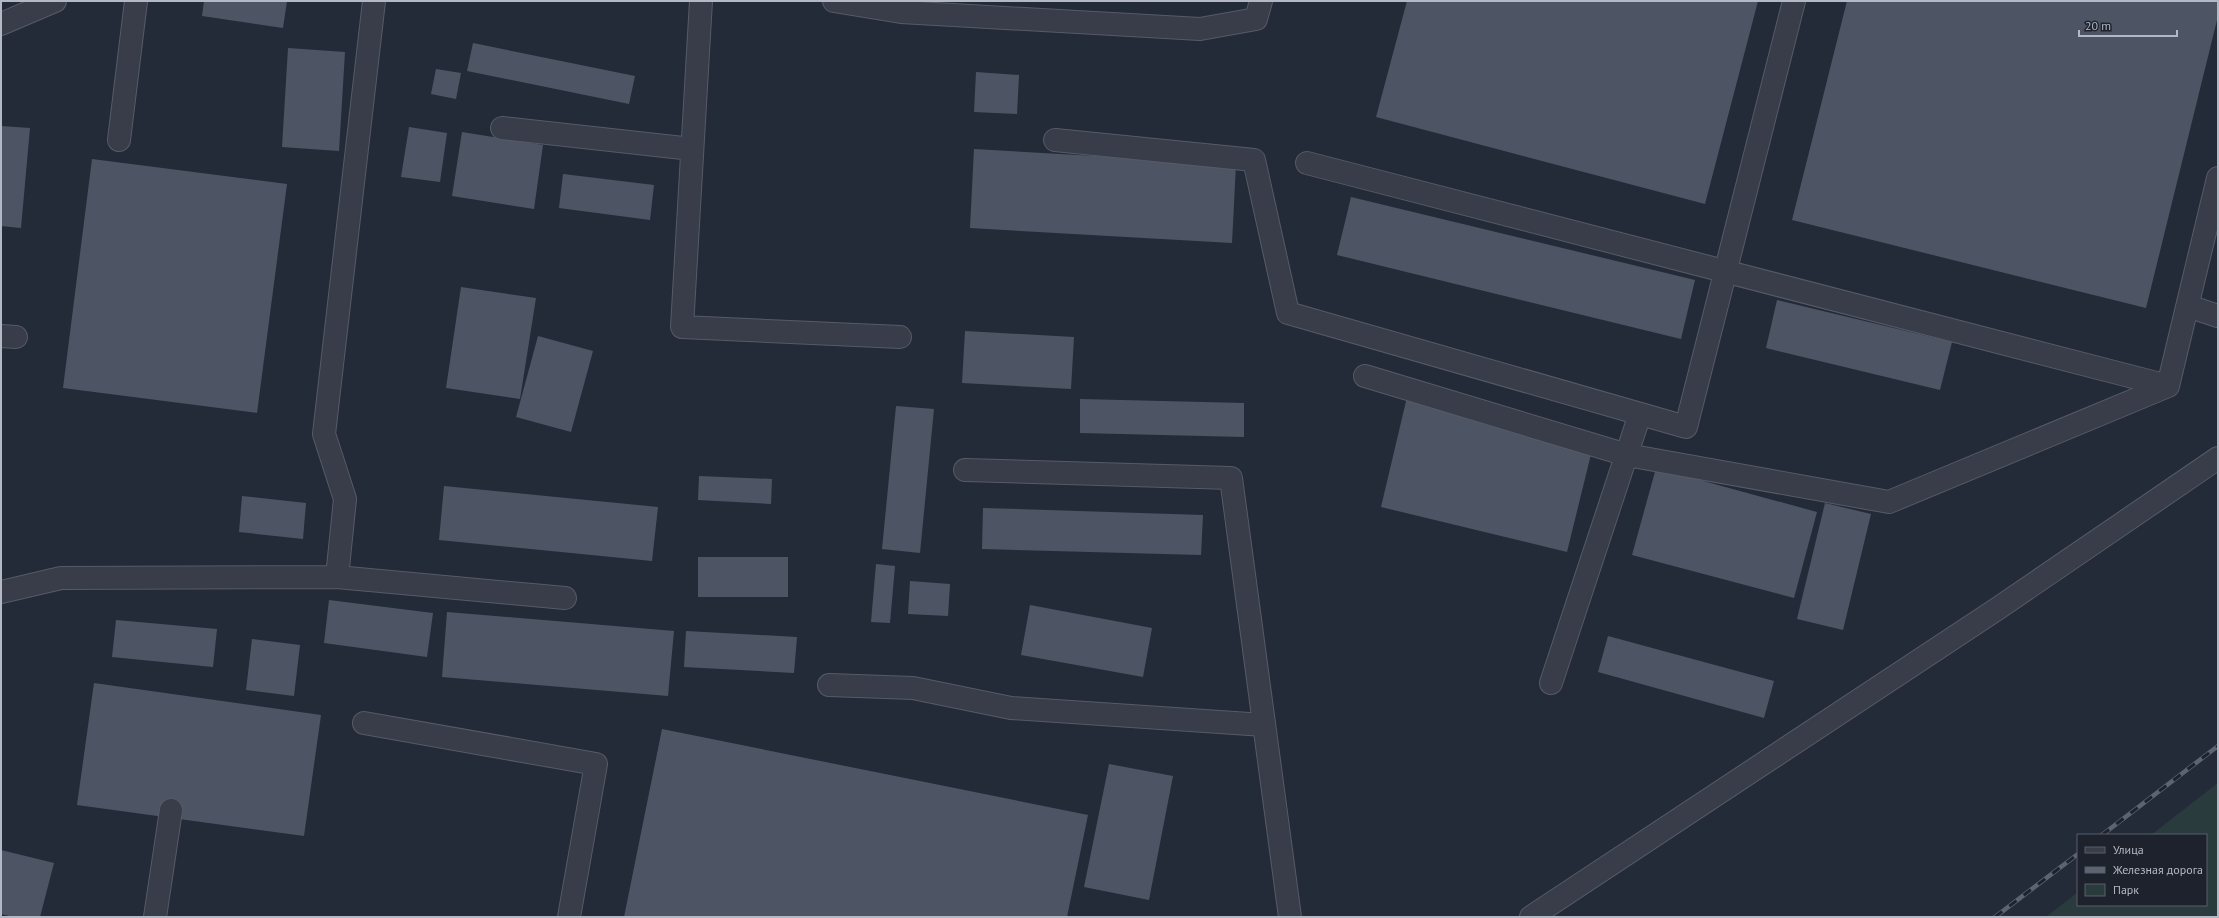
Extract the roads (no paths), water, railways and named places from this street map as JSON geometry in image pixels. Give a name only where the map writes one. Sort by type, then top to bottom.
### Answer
[{"type":"street","points":[[1,24],[55,1]]},
{"type":"street","points":[[118,140],[136,1]]},
{"type":"street","points":[[337,577],[345,499],[324,434],[374,1]]},
{"type":"street","points":[[701,1],[682,327],[900,337]]},
{"type":"street","points":[[834,1],[900,12],[1200,30],[1256,19],[1261,1]]},
{"type":"street","points":[[1055,140],[1254,160],[1288,313],[1686,427],[1794,1]]},
{"type":"street","points":[[502,128],[692,149]]},
{"type":"street","points":[[1307,163],[2168,386]]},
{"type":"street","points":[[2168,386],[2218,178]]},
{"type":"street","points":[[2188,306],[2218,316]]},
{"type":"street","points":[[1364,376],[1627,455],[1889,502],[2168,386]]},
{"type":"street","points":[[1551,683],[1640,414]]},
{"type":"street","points":[[1531,917],[1997,609],[2218,458]]},
{"type":"street","points":[[965,470],[1231,478],[1290,917]]},
{"type":"street","points":[[1,592],[61,578],[337,577],[566,598]]},
{"type":"street","points":[[829,685],[913,688],[1011,708],[1264,725]]},
{"type":"street","points":[[364,723],[596,764],[569,917]]},
{"type":"street","points":[[155,917],[171,810]]},
{"type":"railway","points":[[2103,834],[2218,746]]},
{"type":"railway","points":[[1995,917],[2077,855]]}]
